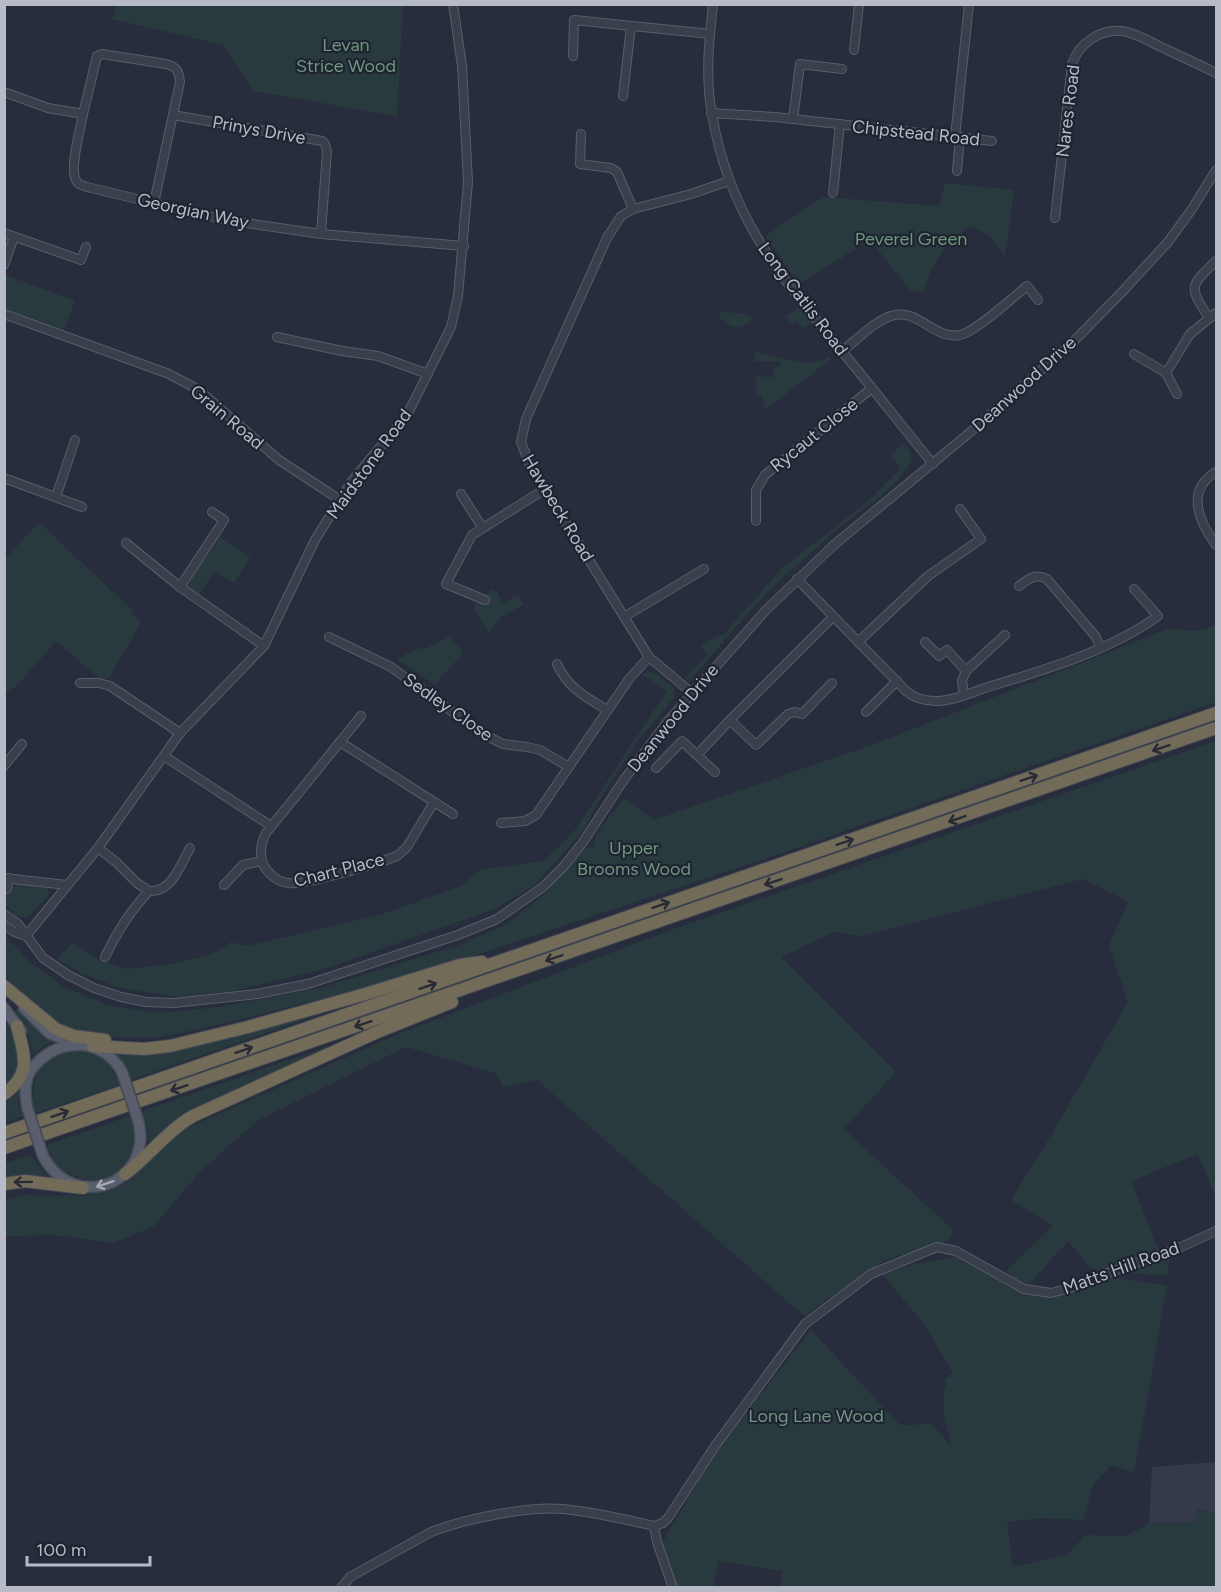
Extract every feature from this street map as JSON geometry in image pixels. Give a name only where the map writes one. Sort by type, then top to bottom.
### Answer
[{"type":"highway","points":[[4,1133],[1216,713]]},
{"type":"highway","points":[[4,1148],[1216,728]]},
{"type":"highway","points":[[93,1046],[157,1048],[204,1038],[351,999],[460,965],[507,959]]},
{"type":"highway","points":[[125,1174],[141,1162],[172,1131],[193,1116],[375,1032],[458,999],[478,984]]},
{"type":"highway","points":[[4,987],[64,1033],[143,1043],[204,1038]]},
{"type":"highway","points":[[4,1094],[16,1084],[24,1068],[25,1056],[17,1026]]},
{"type":"highway","points":[[4,1099],[18,1090],[28,1076]]},
{"type":"highway","points":[[4,1184],[25,1181],[83,1188]]},
{"type":"main road","points":[[4,987],[49,1032],[77,1045],[93,1046],[112,1058],[122,1072],[141,1130],[140,1149],[125,1174],[104,1186],[83,1188],[59,1177],[49,1167],[43,1156],[27,1107],[28,1045],[4,1008]]},
{"type":"main road","points":[[28,1076],[50,1052],[77,1045]]},
{"type":"street","name":"Maidstone Road","points":[[26,936],[98,848],[180,733],[264,646],[279,618],[303,561],[351,482],[407,415],[454,320],[464,246],[467,153],[462,66],[453,4]]},
{"type":"street","name":"Long Catlis Road","points":[[713,4],[708,78],[711,113],[729,181],[747,221],[775,268],[933,464]]},
{"type":"street","points":[[854,50],[859,4]]},
{"type":"street","points":[[957,171],[969,4]]},
{"type":"street","points":[[573,56],[574,20],[710,34]]},
{"type":"street","points":[[623,96],[631,26]]},
{"type":"street","name":"Nares Road","points":[[1055,218],[1072,64],[1077,51],[1083,44],[1104,33],[1124,32],[1140,37],[1216,73]]},
{"type":"street","points":[[4,92],[48,108],[83,114],[97,56],[102,54],[174,66],[178,71],[180,82],[154,203]]},
{"type":"street","points":[[793,119],[800,64],[842,69]]},
{"type":"street","name":"Chipstead Road","points":[[711,113],[793,119],[992,141]]},
{"type":"street","name":"Georgian Way","points":[[83,114],[73,165],[74,177],[78,183],[87,187],[225,220],[321,234],[464,246]]},
{"type":"street","name":"Prinys Drive","points":[[173,115],[320,140],[325,144],[327,151],[321,234]]},
{"type":"street","name":"Chipstead Road","points":[[833,193],[840,124]]},
{"type":"street","points":[[580,134],[580,164],[615,170],[622,180],[633,209],[691,194],[729,181]]},
{"type":"street","name":"Deanwood Drive","points":[[4,914],[18,924],[50,964],[81,982],[121,997],[146,1002],[174,1003],[257,994],[308,984],[458,935],[505,914],[543,887],[564,866],[583,842],[642,754],[765,610],[835,544],[1035,377],[1122,292],[1168,242],[1216,170]]},
{"type":"street","name":"Hawbeck Road","points":[[633,209],[621,216],[607,238],[523,427],[522,442],[524,454],[544,489],[649,657],[692,693]]},
{"type":"street","points":[[4,234],[81,260],[86,247]]},
{"type":"street","points":[[4,265],[14,237]]},
{"type":"street","points":[[1166,373],[1184,342],[1213,316],[1196,299],[1194,289],[1197,279],[1216,261]]},
{"type":"street","points":[[842,351],[883,320],[895,315],[912,316],[936,332],[956,335],[971,330],[1027,286],[1038,300]]},
{"type":"street","name":"Grain Road","points":[[4,314],[169,374],[190,384],[279,460],[340,500]]},
{"type":"street","points":[[277,337],[378,356],[428,374]]},
{"type":"street","points":[[1134,354],[1166,373],[1177,394]]},
{"type":"street","name":"Rycaut Close","points":[[756,521],[755,495],[765,475],[872,388]]},
{"type":"street","points":[[56,497],[75,440]]},
{"type":"street","points":[[1216,472],[1202,485],[1198,501],[1199,518],[1216,545]]},
{"type":"street","points":[[4,478],[82,507]]},
{"type":"street","points":[[485,600],[447,584],[468,540],[482,527],[544,489]]},
{"type":"street","points":[[461,494],[482,527]]},
{"type":"street","points":[[858,642],[928,576],[981,539],[960,509]]},
{"type":"street","points":[[180,587],[224,520],[212,512]]},
{"type":"street","points":[[126,543],[180,587],[264,646]]},
{"type":"street","points":[[624,617],[704,569]]},
{"type":"street","points":[[1019,586],[1030,577],[1039,576],[1047,579],[1096,637],[1100,647]]},
{"type":"street","points":[[797,579],[911,695],[921,699],[942,701],[1058,664],[1134,632],[1158,616],[1134,589]]},
{"type":"street","points":[[697,755],[833,616]]},
{"type":"street","points":[[964,695],[962,681],[966,671],[1005,636]]},
{"type":"street","name":"Sedley Close","points":[[329,637],[391,667],[498,742],[533,748],[569,767]]},
{"type":"street","points":[[925,642],[939,657],[947,650],[966,671]]},
{"type":"street","points":[[501,823],[533,818],[629,679],[649,657]]},
{"type":"street","points":[[557,664],[573,689],[607,710]]},
{"type":"street","points":[[866,712],[897,681]]},
{"type":"street","points":[[80,683],[99,683],[110,686],[180,733]]},
{"type":"street","points":[[730,720],[756,745],[788,714],[795,712],[802,714],[832,683]]},
{"type":"street","points":[[224,885],[243,865],[262,861],[261,844],[271,826],[361,716]]},
{"type":"street","points":[[656,768],[682,741],[714,772]]},
{"type":"street","points":[[340,742],[453,814]]},
{"type":"street","points":[[4,766],[22,744]]},
{"type":"street","points":[[164,756],[271,826]]},
{"type":"street","name":"Chart Place","points":[[262,861],[275,878],[294,884],[392,858],[407,847],[434,802]]},
{"type":"street","points":[[98,848],[149,891],[162,890],[169,885],[190,848]]},
{"type":"street","points":[[7,890],[7,878],[67,885]]},
{"type":"street","points":[[105,957],[118,934],[149,891]]},
{"type":"street","name":"Deanwood Drive","points":[[4,925],[26,936]]},
{"type":"street","name":"Matts Hill Road","points":[[654,1526],[663,1523],[668,1518],[715,1446],[805,1324],[871,1274],[937,1247],[956,1251],[1024,1289],[1051,1293],[1086,1284],[1216,1232]]},
{"type":"street","points":[[341,1587],[350,1577],[431,1532],[502,1514],[543,1508],[590,1512],[654,1526],[657,1542],[673,1587]]},
{"type":"shaded area","points":[[1216,1462],[1216,1513],[1198,1509],[1195,1522],[1149,1523],[1152,1467]]},
{"type":"green space","name":"Levan Strice Wood","points":[[117,5],[403,5],[397,116],[253,91],[223,45],[112,19]]},
{"type":"green space","name":"Peverel Green","points":[[945,183],[1014,190],[1005,256],[990,236],[970,226],[946,245],[930,272],[923,292],[911,291],[870,240],[799,284],[765,236],[823,197],[939,206]]},
{"type":"green space","points":[[6,275],[75,301],[64,330],[5,309]]},
{"type":"green space","points":[[800,307],[812,322],[803,329],[796,322],[791,324],[785,316]]},
{"type":"green space","points":[[720,312],[741,313],[755,318],[741,326],[734,327],[720,318]]},
{"type":"green space","points":[[755,352],[802,362],[820,360],[829,356],[831,359],[766,409],[762,396],[757,395],[755,376],[773,377],[774,368],[780,367],[780,362],[754,361]]},
{"type":"green space","points":[[904,443],[912,459],[898,479],[880,497],[833,533],[775,585],[692,678],[684,679],[707,654],[701,646],[717,636],[722,636],[782,568],[867,502],[900,469],[896,461],[889,456]]},
{"type":"green space","points":[[39,522],[132,610],[132,615],[142,621],[109,678],[99,678],[56,641],[16,687],[5,693],[5,559]]},
{"type":"green space","points":[[220,537],[250,557],[234,583],[215,571],[199,594],[190,588],[188,583]]},
{"type":"green space","points":[[492,589],[497,592],[503,603],[518,595],[524,604],[500,618],[489,633],[474,608],[477,602],[484,605]]},
{"type":"green space","name":"Upper Brooms Wood","points":[[1216,625],[1216,702],[776,855],[440,967],[350,992],[154,1038],[123,1038],[60,1028],[5,977],[4,934],[31,963],[64,987],[108,1005],[159,1013],[219,1007],[324,987],[459,945],[505,925],[547,892],[585,848],[593,848],[596,834],[624,798],[654,820],[877,743],[1168,629],[1197,631]]},
{"type":"green space","points":[[450,636],[463,653],[435,685],[397,659],[420,647],[423,650]]},
{"type":"green space","points":[[655,673],[674,688],[674,698],[639,739],[596,806],[584,830],[535,885],[495,909],[321,970],[233,991],[178,997],[119,988],[81,973],[57,959],[73,942],[99,960],[126,969],[171,964],[211,955],[231,942],[247,946],[379,915],[462,886],[479,870],[543,861],[575,830],[667,691],[641,674]]},
{"type":"green space","points":[[1216,741],[1216,1198],[1198,1154],[1131,1181],[1158,1249],[1096,1275],[1068,1241],[1028,1286],[1005,1272],[1053,1226],[1011,1200],[1128,1002],[1109,946],[1128,902],[1083,879],[863,936],[834,932],[781,957],[896,1072],[844,1129],[953,1230],[948,1241],[883,1261],[804,1316],[537,1080],[503,1087],[495,1073],[406,1047],[257,1121],[198,1174],[154,1226],[114,1243],[55,1235],[5,1236],[5,1200],[23,1195],[86,1196],[124,1185],[180,1131],[398,1034],[668,931]]},
{"type":"green space","points":[[14,885],[42,885],[49,891],[48,897],[27,917],[17,917],[5,904],[4,892],[12,893]]},
{"type":"green space","points":[[337,1007],[131,1080],[114,1049],[139,1051]]},
{"type":"green space","points":[[19,1008],[56,1040],[46,1044],[33,1055],[29,1036],[15,1011]]},
{"type":"green space","points":[[4,1022],[17,1044],[21,1069],[4,1089]]},
{"type":"green space","points":[[369,1032],[227,1095],[148,1149],[148,1130],[142,1111]]},
{"type":"green space","points":[[87,1049],[110,1064],[120,1085],[36,1113],[33,1094],[40,1067],[54,1054],[66,1050]]},
{"type":"green space","points":[[20,1090],[18,1104],[23,1116],[5,1122],[5,1101]]},
{"type":"green space","points":[[131,1115],[134,1144],[123,1167],[114,1175],[102,1180],[89,1180],[74,1176],[54,1162],[47,1145]]},
{"type":"green space","points":[[30,1155],[48,1176],[5,1176],[5,1163]]},
{"type":"green space","name":"Long Lane Wood","points":[[956,1257],[1010,1287],[1051,1299],[1110,1277],[1167,1286],[1134,1473],[1112,1465],[1094,1483],[1083,1520],[1043,1518],[1007,1522],[1013,1567],[1067,1555],[1085,1535],[1127,1536],[1149,1523],[1195,1522],[1197,1509],[1216,1513],[1216,1587],[781,1587],[782,1571],[718,1561],[714,1587],[677,1587],[662,1543],[717,1450],[811,1330],[900,1425],[932,1424],[951,1446],[943,1397],[947,1383],[943,1382],[953,1372],[923,1323],[882,1274],[919,1263]]},
{"type":"green space","points":[[1169,1258],[1168,1275],[1120,1273]]}]
